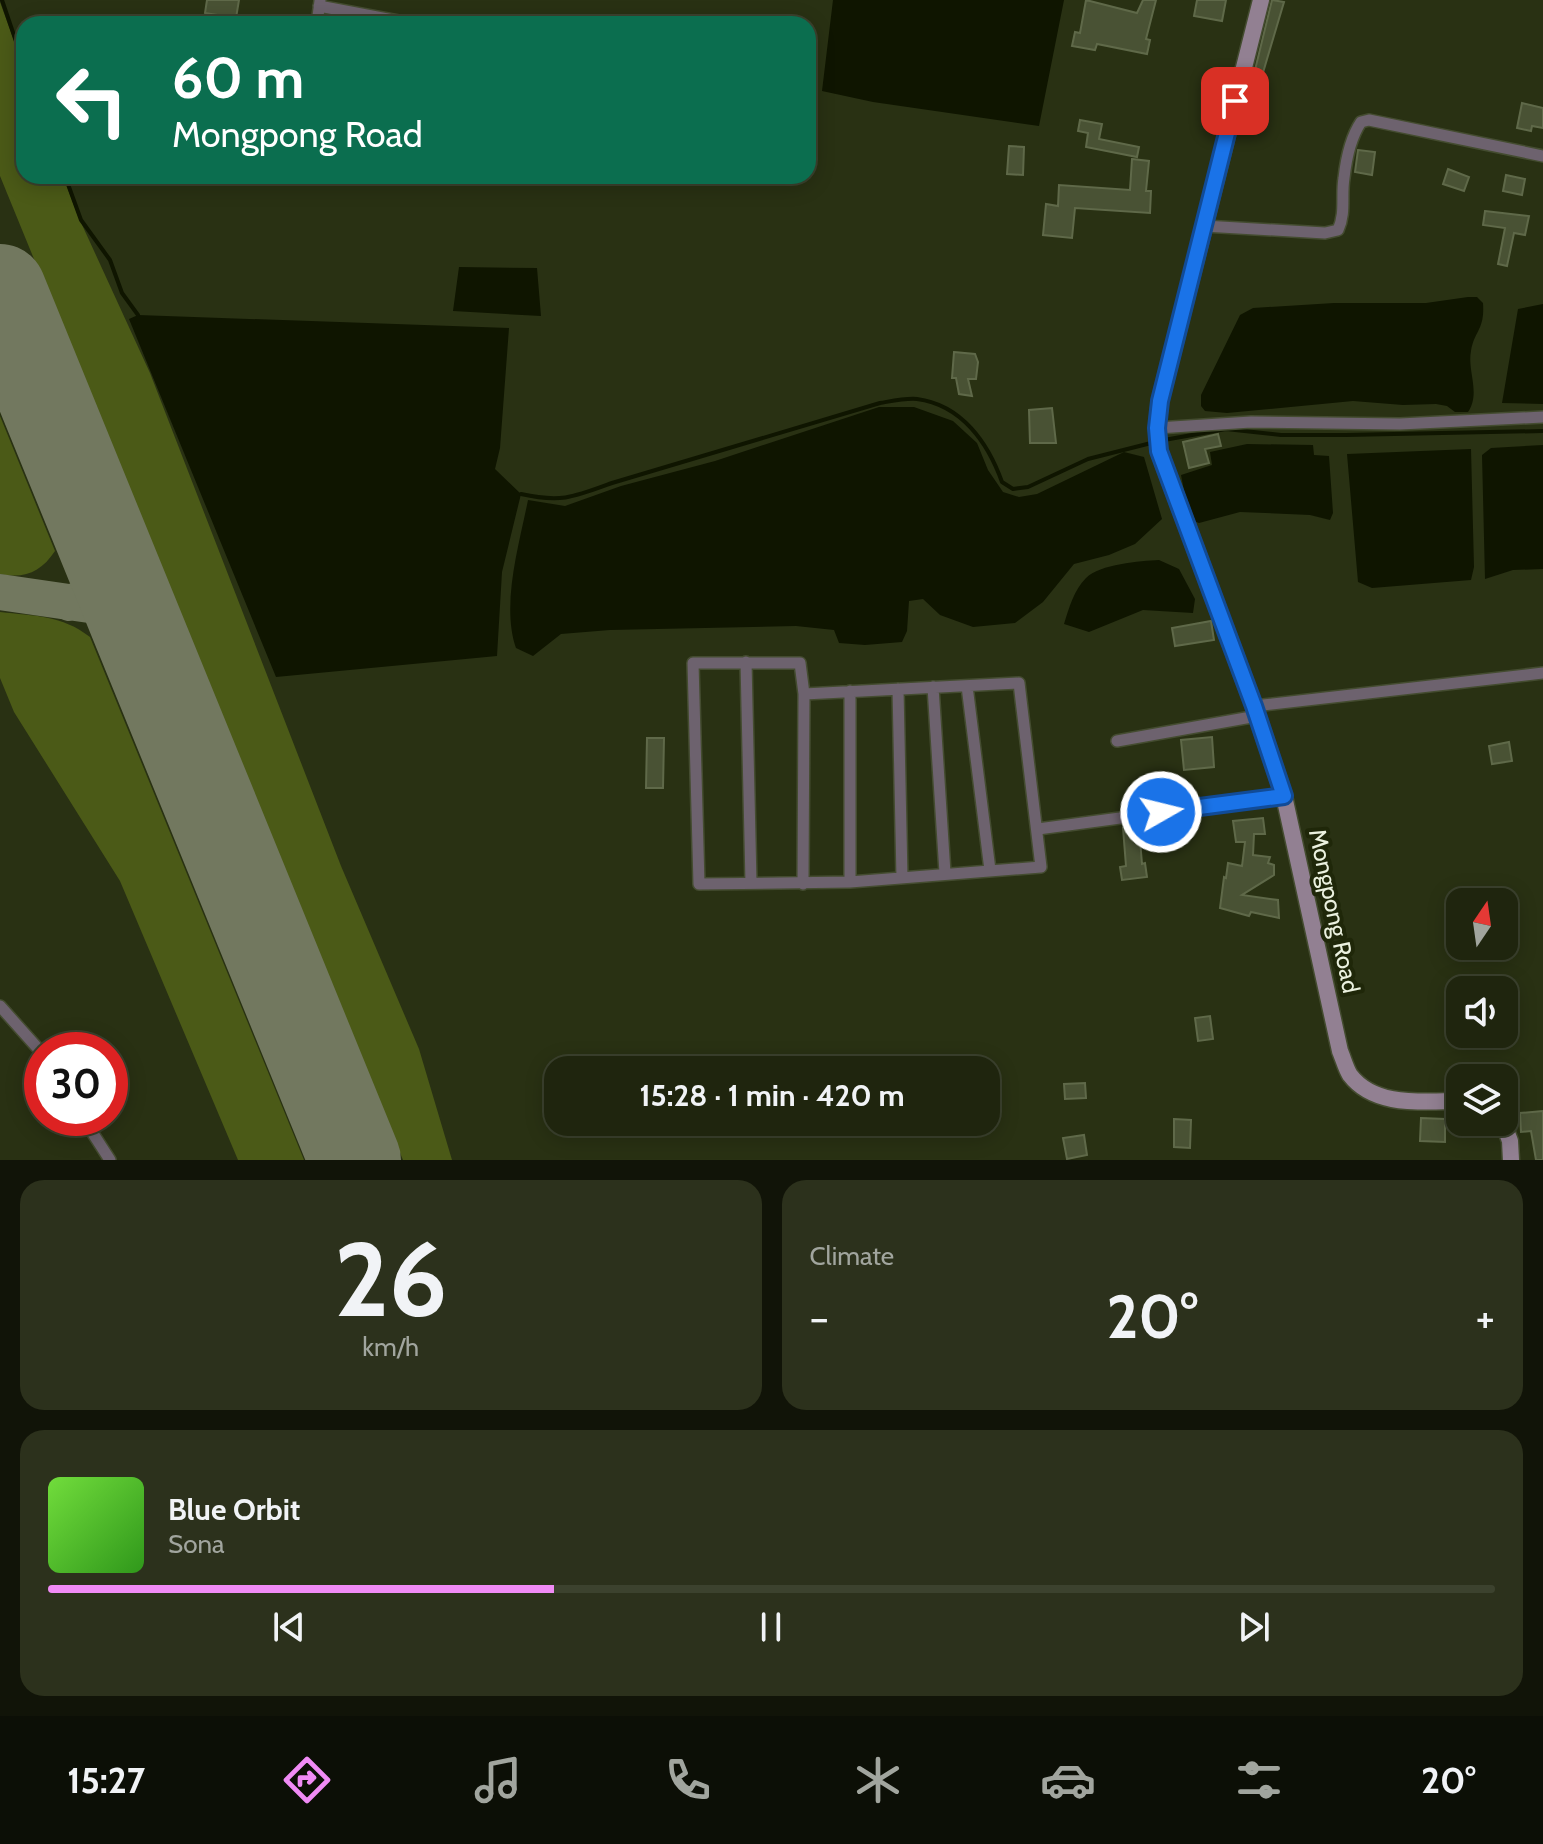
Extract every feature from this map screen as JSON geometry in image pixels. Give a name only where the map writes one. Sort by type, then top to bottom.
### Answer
[{"type":"main road","name":"Mongpong Road","points":[[1261,0],[1160,401],[1157,428],[1159,451],[1256,711],[1284,796],[1340,1051],[1350,1075],[1381,1097],[1404,1101],[1446,1101]]},
{"type":"main road","points":[[1508,1136],[1511,1160]]},
{"type":"street","points":[[320,3],[378,16]]},
{"type":"street","points":[[1204,226],[1325,233],[1338,230],[1343,220],[1344,179],[1355,130],[1361,122],[1369,120],[1543,156]]},
{"type":"street","points":[[1157,428],[1251,422],[1400,424],[1543,417]]},
{"type":"street","points":[[746,662],[751,883]]},
{"type":"street","points":[[803,884],[804,694],[800,663],[693,663],[699,884],[803,884],[850,882],[1041,867],[1019,683],[804,694]]},
{"type":"street","points":[[1117,741],[1256,711],[1543,673]]},
{"type":"street","points":[[967,686],[990,870]]},
{"type":"street","points":[[933,687],[945,873]]},
{"type":"street","points":[[898,689],[902,878]]},
{"type":"street","points":[[850,691],[850,882]]},
{"type":"street","points":[[1038,829],[1284,796]]},
{"type":"street","points":[[0,1006],[24,1033]]},
{"type":"street","points":[[95,1136],[110,1160]]},
{"type":"green space","points":[[0,2],[16,46],[16,184],[66,184],[150,373],[341,866],[419,1049],[452,1160],[403,1160],[0,176]]},
{"type":"green space","points":[[0,416],[55,551],[38,569],[25,574],[0,574]]},
{"type":"green space","points":[[0,612],[58,620],[90,637],[304,1160],[238,1160],[120,881],[14,712],[0,678]]},
{"type":"shaded area","points":[[833,0],[1064,0],[1039,126],[873,102],[822,91]]},
{"type":"shaded area","points":[[459,267],[537,268],[541,316],[453,311]]},
{"type":"shaded area","points":[[1477,297],[1483,303],[1483,312],[1471,351],[1474,390],[1468,412],[1455,412],[1447,406],[1436,404],[1353,401],[1227,413],[1205,411],[1201,406],[1201,395],[1240,315],[1253,308],[1334,303],[1426,303]]},
{"type":"shaded area","points":[[1543,304],[1543,404],[1502,403],[1518,309]]},
{"type":"shaded area","points":[[138,315],[509,328],[500,448],[495,469],[521,494],[502,572],[497,656],[276,677],[129,319]]},
{"type":"shaded area","points":[[879,407],[914,407],[953,421],[977,443],[988,470],[1003,492],[1019,497],[1037,494],[1124,452],[1144,457],[1162,519],[1135,544],[1074,564],[1043,602],[1015,623],[973,627],[940,615],[923,599],[909,601],[907,631],[902,642],[865,645],[839,643],[834,630],[796,626],[610,630],[561,634],[533,656],[516,648],[510,613],[511,594],[528,500],[565,506]]},
{"type":"shaded area","points":[[1247,444],[1313,445],[1314,455],[1329,456],[1333,513],[1330,520],[1310,515],[1240,512],[1199,523],[1194,521],[1187,506],[1181,475],[1212,465],[1210,452]]},
{"type":"shaded area","points":[[1543,445],[1543,569],[1513,570],[1485,579],[1482,455],[1491,448]]},
{"type":"shaded area","points":[[1471,449],[1474,567],[1471,580],[1372,588],[1358,582],[1347,454]]},
{"type":"shaded area","points":[[1159,560],[1179,569],[1195,599],[1193,613],[1143,610],[1089,632],[1064,624],[1078,588],[1092,573],[1121,564]]},
{"type":"building","points":[[207,0],[239,0],[236,16],[205,13]]},
{"type":"building","points":[[1086,0],[1137,13],[1143,0],[1156,0],[1146,39],[1150,40],[1147,54],[1097,44],[1095,50],[1072,46],[1075,32],[1080,33]]},
{"type":"building","points":[[1197,0],[1226,0],[1222,21],[1194,16]]},
{"type":"building","points":[[1272,0],[1284,2],[1262,76],[1254,74]]},
{"type":"building","points":[[1522,103],[1543,108],[1543,128],[1532,126],[1531,131],[1517,128]]},
{"type":"building","points":[[1080,120],[1102,124],[1099,139],[1139,147],[1137,157],[1086,147],[1088,133],[1078,131]]},
{"type":"building","points":[[1009,146],[1024,147],[1023,175],[1007,174]]},
{"type":"building","points":[[1358,150],[1375,152],[1372,175],[1355,172]]},
{"type":"building","points":[[1132,159],[1149,161],[1146,191],[1151,191],[1150,213],[1075,208],[1072,238],[1043,235],[1046,204],[1058,206],[1059,185],[1130,190]]},
{"type":"building","points":[[1448,169],[1469,177],[1464,191],[1443,184]]},
{"type":"building","points":[[1506,175],[1525,179],[1522,195],[1503,191]]},
{"type":"building","points":[[1485,211],[1529,216],[1525,235],[1514,233],[1507,266],[1498,264],[1505,228],[1483,225]]},
{"type":"building","points":[[954,352],[975,354],[978,362],[976,379],[968,379],[972,396],[959,394],[956,378],[952,378]]},
{"type":"building","points":[[1052,408],[1056,443],[1030,443],[1029,410]]},
{"type":"building","points":[[1218,434],[1221,446],[1205,449],[1209,463],[1189,468],[1183,442]]},
{"type":"building","points":[[1211,621],[1214,640],[1175,646],[1172,628]]},
{"type":"building","points":[[1212,737],[1214,767],[1184,770],[1181,740]]},
{"type":"building","points":[[647,738],[664,738],[663,788],[646,788]]},
{"type":"building","points":[[1509,742],[1512,761],[1492,764],[1489,746]]},
{"type":"building","points":[[1263,818],[1265,834],[1254,834],[1253,855],[1270,857],[1268,863],[1274,865],[1274,875],[1242,895],[1278,900],[1279,918],[1251,912],[1249,916],[1220,908],[1228,863],[1242,866],[1245,842],[1236,842],[1233,821]]},
{"type":"building","points":[[1139,827],[1142,864],[1145,863],[1147,877],[1122,880],[1120,867],[1126,866],[1123,828]]},
{"type":"building","points":[[1210,1016],[1213,1039],[1198,1041],[1195,1018]]},
{"type":"building","points":[[1085,1083],[1086,1098],[1065,1099],[1064,1084]]},
{"type":"building","points":[[1543,1111],[1543,1160],[1536,1160],[1531,1131],[1521,1132],[1520,1113]]},
{"type":"building","points":[[1421,1118],[1445,1119],[1445,1142],[1420,1141]]},
{"type":"building","points":[[1174,1119],[1191,1120],[1190,1148],[1174,1147]]},
{"type":"building","points":[[1084,1135],[1087,1155],[1067,1159],[1063,1138]]},
{"type":"waterway","points":[[2,0],[16,41]]},
{"type":"waterway","points":[[68,184],[81,220],[110,260],[122,293],[138,315]]},
{"type":"waterway","points":[[521,494],[547,498],[577,495],[880,403],[903,399],[933,403],[960,418],[981,440],[1002,482],[1013,489],[1028,487],[1088,459],[1155,442]]},
{"type":"waterway","points":[[1164,440],[1226,429],[1281,435],[1543,431]]},
{"type":"taxiway","points":[[69,603],[87,595],[98,585],[107,552]]},
{"type":"taxiway","points":[[0,592],[110,608],[129,617],[141,636]]},
{"type":"runway","points":[[0,290],[355,1160]]},
{"type":"route","points":[[1161,812],[1284,796],[1254,706],[1159,451],[1157,428],[1160,401],[1235,101]]}]
